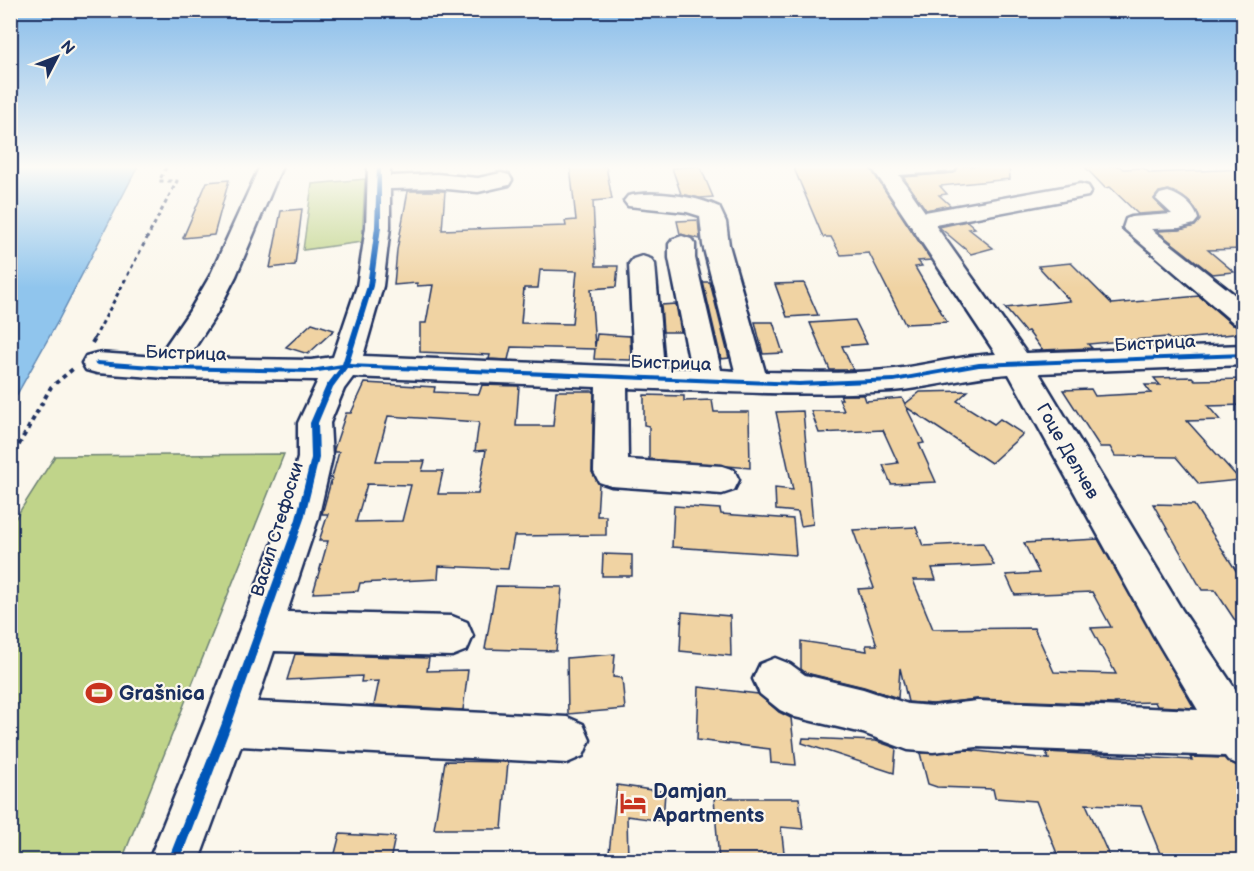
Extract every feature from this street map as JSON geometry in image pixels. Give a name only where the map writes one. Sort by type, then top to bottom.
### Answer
[{"type":"street","points":[[166,368],[202,315],[223,276],[253,207]]},
{"type":"street","name":"Васил Стефоски","points":[[174,861],[227,723],[300,519],[315,458],[314,423],[330,386],[345,366],[370,286],[378,228],[378,207]]},
{"type":"street","points":[[700,207],[711,212],[716,245],[753,382]]},
{"type":"street","name":"Гоце Делчев","points":[[908,207],[1018,364],[1168,623],[1240,739]]},
{"type":"street","points":[[917,220],[956,215],[993,207]]},
{"type":"street","points":[[1177,207],[1185,213],[1186,219],[1140,222],[1135,224],[1135,228],[1244,317]]},
{"type":"street","points":[[682,244],[682,258],[708,379]]},
{"type":"street","points":[[642,264],[650,377]]},
{"type":"street","name":"Бистрица","points":[[90,361],[166,368],[311,371],[345,366],[799,384],[894,380],[979,365],[1244,355]]},
{"type":"street","points":[[612,376],[611,472],[722,480]]},
{"type":"street","points":[[260,631],[452,636]]},
{"type":"street","points":[[775,679],[795,695],[863,711],[908,727],[933,729],[977,724],[1240,739]]},
{"type":"street","points":[[227,723],[567,740]]},
{"type":"path","points":[[10,461],[51,387],[90,361],[165,207]]},
{"type":"green space","points":[[309,207],[364,207],[362,242],[303,250]]},
{"type":"green space","name":"Grašnica","points":[[284,454],[122,860],[11,860],[11,525],[55,456]]},
{"type":"water","points":[[11,207],[117,207],[58,321],[11,405]]},
{"type":"building","points":[[196,207],[222,207],[214,235],[183,238]]},
{"type":"building","points":[[405,207],[444,207],[442,230],[566,226],[565,221],[576,220],[575,207],[593,207],[596,266],[618,266],[616,287],[591,289],[595,347],[597,334],[630,336],[631,360],[594,359],[595,349],[511,347],[508,360],[489,359],[490,355],[420,352],[420,323],[426,323],[433,285],[417,286],[417,283],[394,285],[397,250]],"holes":[[[540,270],[577,271],[572,324],[521,323],[524,288],[538,288]]]},
{"type":"building","points":[[810,207],[896,207],[931,260],[918,261],[922,266],[915,267],[947,322],[905,324],[869,253],[841,255],[831,237],[823,237]]},
{"type":"building","points":[[924,207],[942,207],[926,210]]},
{"type":"building","points":[[1130,207],[1162,207],[1167,212],[1138,214]]},
{"type":"building","points":[[1194,207],[1244,207],[1244,249],[1208,250],[1234,272],[1212,274],[1157,231],[1180,230],[1195,226],[1200,220]]},
{"type":"building","points":[[302,209],[295,265],[270,268],[281,211]]},
{"type":"building","points":[[698,220],[700,239],[680,234],[677,221]]},
{"type":"building","points":[[967,221],[975,228],[969,229],[993,248],[971,254],[939,227]]},
{"type":"building","points":[[1071,263],[1112,304],[1199,296],[1233,325],[1244,328],[1244,333],[1170,340],[1167,337],[1088,344],[1092,348],[1042,350],[1028,331],[1025,332],[1005,308],[1070,301],[1038,266]]},
{"type":"building","points":[[703,282],[710,282],[729,358],[721,359]]},
{"type":"building","points":[[804,283],[818,315],[787,317],[775,284]]},
{"type":"building","points":[[676,304],[681,332],[663,332],[661,305]]},
{"type":"building","points":[[855,320],[867,344],[842,346],[853,370],[830,370],[810,323]]},
{"type":"building","points":[[755,322],[773,322],[783,353],[763,354]]},
{"type":"building","points":[[312,323],[334,330],[308,354],[286,347]]},
{"type":"building","points":[[1192,377],[1195,380],[1244,379],[1244,405],[1208,406],[1220,420],[1187,421],[1240,480],[1199,484],[1176,457],[1115,456],[1110,447],[1100,447],[1063,390],[1091,389],[1095,396],[1151,393],[1145,385],[1160,385],[1154,378]]},
{"type":"building","points":[[365,383],[435,387],[434,392],[479,394],[482,385],[519,386],[516,426],[553,426],[556,391],[594,391],[592,472],[599,484],[597,516],[606,516],[606,535],[514,536],[508,569],[439,566],[438,579],[360,583],[358,591],[313,593],[328,541],[319,541],[328,514],[322,514],[339,452],[334,452],[334,449],[346,413],[351,413]],"holes":[[[388,416],[479,422],[475,451],[486,450],[478,494],[438,494],[443,471],[422,471],[425,461],[376,461]],[[367,484],[411,485],[402,521],[356,522]]]},
{"type":"building","points":[[968,391],[957,401],[994,424],[1000,419],[1023,434],[991,463],[906,407],[924,443],[919,444],[936,482],[891,484],[883,465],[898,463],[883,430],[819,433],[811,411],[844,411],[839,399],[842,399],[840,395],[864,395],[866,401],[902,398],[905,404],[920,392]]},
{"type":"building","points":[[644,395],[684,396],[684,401],[712,400],[714,412],[749,412],[750,468],[649,459],[649,426],[644,425]]},
{"type":"building","points":[[803,411],[813,524],[801,526],[798,512],[776,510],[775,488],[793,490],[776,412]]},
{"type":"building","points":[[1153,504],[1194,505],[1244,583],[1244,634],[1215,590],[1202,590]]},
{"type":"building","points":[[674,506],[720,509],[721,514],[793,519],[796,555],[672,547]]},
{"type":"building","points":[[916,527],[923,546],[983,543],[994,565],[932,568],[936,580],[913,580],[933,629],[1034,628],[1054,672],[1116,674],[1091,628],[1111,627],[1092,592],[1015,595],[1006,575],[1039,573],[1024,543],[1098,539],[1194,708],[1157,706],[1155,702],[1116,704],[977,699],[933,704],[908,702],[900,668],[898,698],[806,673],[801,669],[801,641],[867,651],[866,645],[877,645],[858,589],[874,588],[853,530]]},
{"type":"building","points":[[603,554],[632,555],[632,576],[602,576]]},
{"type":"building","points":[[496,586],[562,587],[556,651],[485,649]]},
{"type":"building","points":[[682,612],[730,616],[731,656],[680,651]]},
{"type":"building","points":[[295,654],[429,658],[427,671],[468,670],[463,710],[374,705],[379,681],[361,682],[362,676],[287,680]]},
{"type":"building","points":[[615,654],[613,677],[622,678],[625,709],[568,714],[567,658]]},
{"type":"building","points":[[699,687],[758,694],[779,712],[791,718],[796,765],[771,763],[770,749],[697,740]]},
{"type":"building","points":[[803,738],[876,741],[896,748],[894,773],[802,743]]},
{"type":"building","points":[[968,750],[1049,759],[1046,752],[1192,760],[1190,757],[1224,758],[1241,768],[1244,773],[1244,861],[1163,861],[1141,806],[1086,804],[1111,860],[1060,861],[1036,801],[995,798],[993,789],[937,787],[928,784],[920,753]]},
{"type":"building","points":[[445,761],[508,762],[502,829],[434,829]]},
{"type":"building","points":[[617,785],[665,792],[663,821],[627,816],[628,861],[608,861]]},
{"type":"building","points":[[714,798],[799,798],[803,829],[781,827],[785,861],[719,861]]},
{"type":"building","points":[[340,834],[395,837],[390,861],[333,861]]},
{"type":"cycle path","points":[[174,860],[227,723],[300,519],[315,458],[314,423],[330,386],[345,366],[370,286],[378,207]]},
{"type":"cycle path","points":[[97,363],[166,368],[311,371],[345,366],[799,384],[894,380],[979,365],[1244,355]]},
{"type":"place","name":"Grašnica","points":[[99,693]]},
{"type":"place","name":"Damjan Apartments","points":[[633,803]]}]
